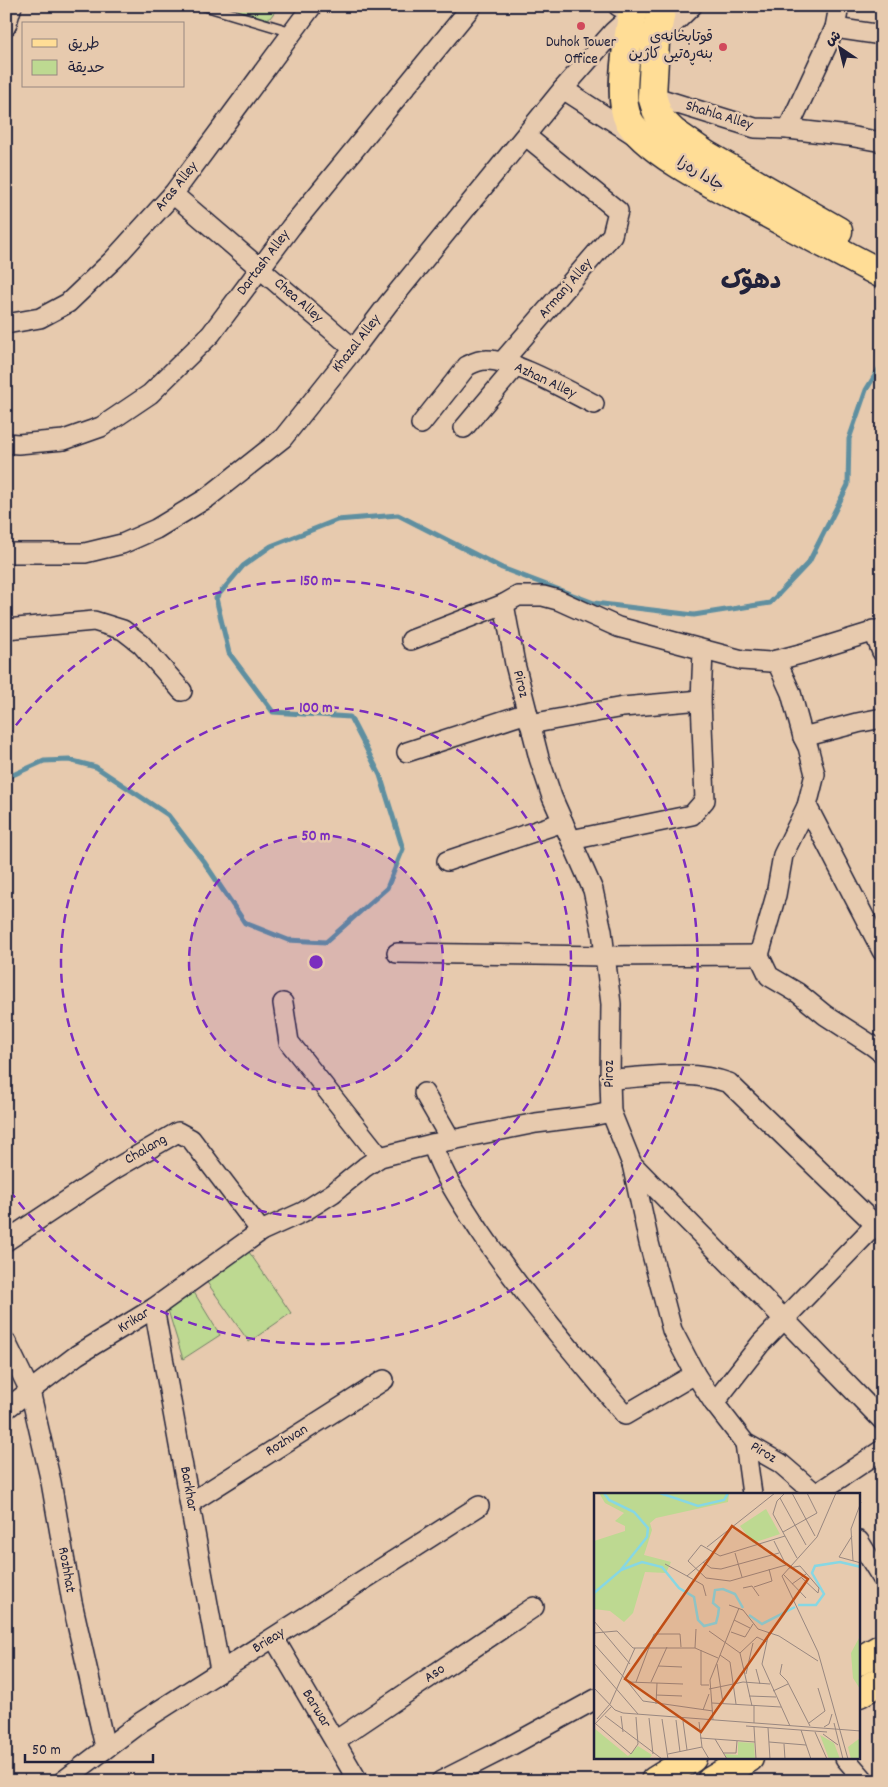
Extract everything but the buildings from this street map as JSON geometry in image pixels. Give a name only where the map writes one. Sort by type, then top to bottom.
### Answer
[{"type":"main road","name":"جادا ره‌زا","points":[[662,6],[655,42],[652,96],[661,120],[689,144],[832,238],[882,274]]},
{"type":"main road","name":"جادا ره‌زا","points":[[628,9],[623,90],[624,109],[639,134],[662,152],[703,178],[832,238],[882,252]]},
{"type":"main road","points":[[860,1660],[882,1648]]},
{"type":"main road","points":[[860,1692],[882,1680]]},
{"type":"main road","points":[[655,1781],[689,1760]]},
{"type":"main road","points":[[711,1781],[746,1760]]},
{"type":"street","points":[[6,26],[12,6]]},
{"type":"street","name":"Aras Alley","points":[[6,324],[40,318],[68,303],[114,259],[173,194],[312,6]]},
{"type":"street","name":"Dartash Alley","points":[[6,443],[18,444],[64,440],[101,427],[150,394],[211,334],[290,227],[472,6]]},
{"type":"street","points":[[655,42],[692,6]]},
{"type":"street","points":[[788,129],[835,28],[839,6]]},
{"type":"street","name":"Khazal Alley","points":[[6,553],[85,553],[122,544],[156,530],[207,498],[283,438],[393,298],[563,89],[613,32],[628,9]]},
{"type":"street","points":[[835,28],[882,35]]},
{"type":"street","points":[[563,89],[662,152]]},
{"type":"street","name":"Shahla Alley","points":[[652,96],[754,128],[788,129],[882,142]]},
{"type":"street","name":"Armanj Alley","points":[[464,428],[509,364],[612,235],[618,211],[526,136]]},
{"type":"street","name":"Chea Alley","points":[[173,194],[354,350]]},
{"type":"street","name":"Azhan Alley","points":[[420,424],[467,366],[476,361],[486,360],[509,364],[594,404]]},
{"type":"street","points":[[411,640],[504,604],[518,596],[543,596],[558,600],[618,627],[742,660],[770,662],[878,630],[882,652]]},
{"type":"street","name":"Piroz","points":[[504,604],[515,664],[542,766],[563,822],[593,890],[602,930],[611,1004],[611,1112],[632,1164],[649,1243],[672,1330],[695,1374],[714,1403],[745,1442],[780,1463],[815,1493]]},
{"type":"street","points":[[6,629],[94,620],[123,630],[141,644],[182,691]]},
{"type":"street","points":[[571,840],[692,815],[705,800],[701,700],[703,651]]},
{"type":"street","points":[[776,660],[791,693],[808,747],[814,774],[807,806],[783,855],[776,895],[759,955],[769,976],[798,993],[825,1015],[873,1046],[882,1054]]},
{"type":"street","points":[[408,752],[529,718],[701,700]]},
{"type":"street","points":[[804,737],[882,718]]},
{"type":"street","points":[[807,806],[882,951]]},
{"type":"street","points":[[447,860],[563,822]]},
{"type":"street","points":[[397,953],[605,956],[759,955]]},
{"type":"street","points":[[283,1003],[289,1042],[380,1157],[536,1123],[611,1112]]},
{"type":"street","points":[[610,1079],[688,1074],[729,1083],[880,1225],[761,1343],[714,1403]]},
{"type":"street","points":[[424,1093],[442,1142],[441,1168],[458,1197],[503,1266],[625,1415],[695,1374]]},
{"type":"street","name":"Chalang","points":[[6,1241],[113,1170],[178,1132],[191,1140],[261,1231]]},
{"type":"street","name":"Krikar","points":[[6,1409],[77,1356],[154,1308],[261,1231],[303,1212],[333,1193],[380,1157]]},
{"type":"street","points":[[632,1164],[882,1420]]},
{"type":"street","name":"Barkhar","points":[[154,1308],[220,1670]]},
{"type":"street","points":[[6,1342],[30,1392]]},
{"type":"street","name":"Rozhvan","points":[[190,1503],[384,1380]]},
{"type":"street","name":"Rozhhat","points":[[30,1392],[51,1482],[72,1602],[105,1747]]},
{"type":"street","points":[[745,1442],[752,1493]]},
{"type":"street","points":[[818,1493],[882,1450]]},
{"type":"street","name":"Brieay","points":[[63,1781],[105,1747],[220,1670],[274,1638],[479,1506]]},
{"type":"street","points":[[861,1550],[882,1578]]},
{"type":"street","name":"Aso","points":[[335,1742],[534,1608]]},
{"type":"street","name":"Barwar","points":[[274,1638],[358,1781]]},
{"type":"street","points":[[441,1781],[594,1700]]},
{"type":"street","points":[[847,1760],[865,1781]]},
{"type":"lane","points":[[205,6],[292,32]]},
{"type":"green space","points":[[194,6],[279,6],[270,18],[247,23]]},
{"type":"green space","points":[[249,1252],[291,1313],[249,1342],[206,1281]]},
{"type":"green space","points":[[192,1289],[220,1335],[183,1359],[167,1307]]},
{"type":"waterway","points":[[6,778],[44,761],[69,760],[96,767],[168,815],[204,862],[245,923],[288,940],[326,942],[387,888],[403,849],[380,775],[350,717],[273,712],[229,653],[216,598],[243,566],[271,546],[337,520],[398,515],[502,568],[594,603],[694,615],[770,603],[809,562],[848,485],[849,439],[866,390],[882,364]]},
{"type":"place","name":"Duhok Tower Office","points":[[581,26]]},
{"type":"place","name":"قوتابخانەی بنەڕەتیی کاژین","points":[[723,47]]},
{"type":"district","name":"دھۆک","points":[[751,283]]}]
